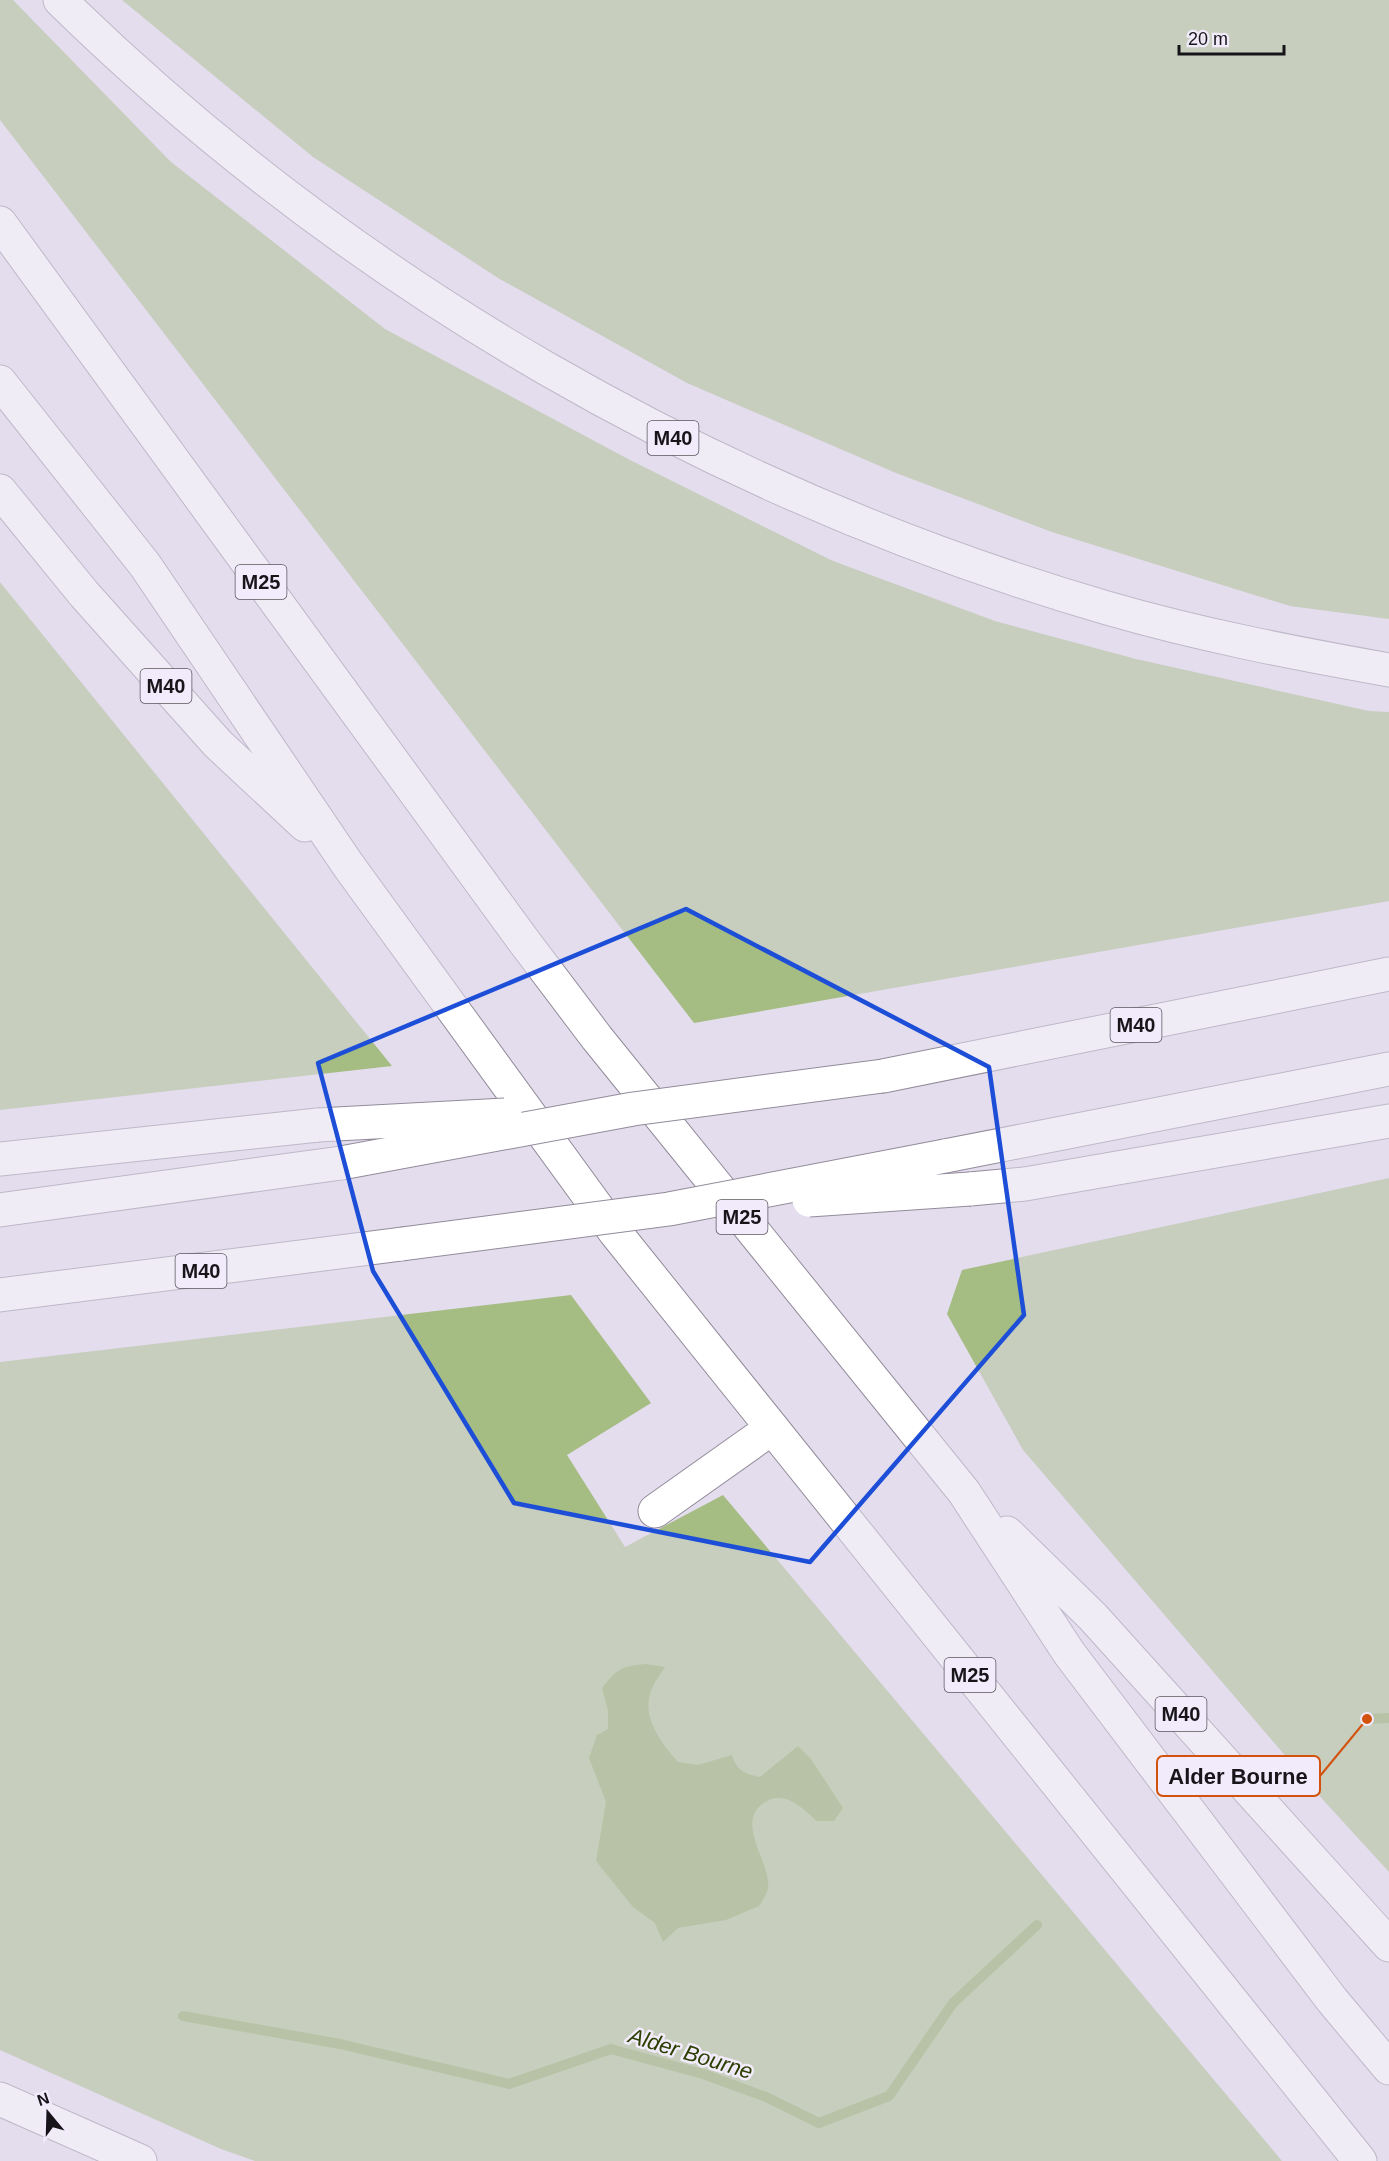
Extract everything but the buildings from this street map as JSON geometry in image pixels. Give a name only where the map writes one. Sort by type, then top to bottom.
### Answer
[{"type":"main road","name":"M40","points":[[60,0],[199,125],[405,281],[565,380],[715,459],[846,517],[914,543],[1108,608],[1243,642],[1389,670]]},
{"type":"main road","name":"M25","points":[[0,223],[330,678],[590,1029],[964,1492],[1076,1662],[1332,2000],[1389,2068]]},
{"type":"main road","name":"M25","points":[[0,382],[145,565],[348,865],[615,1232],[1360,2161]]},
{"type":"main road","name":"M40","points":[[0,491],[84,594],[218,744],[348,865]]},
{"type":"main road","name":"M40","points":[[0,1210],[341,1163],[633,1109],[882,1076],[1389,974]]},
{"type":"main road","name":"M40","points":[[0,1295],[669,1209],[1389,1069]]},
{"type":"main road","name":"M40","points":[[0,1159],[318,1125],[633,1109]]},
{"type":"main road","name":"M40","points":[[669,1209],[1025,1184],[1389,1121]]},
{"type":"main road","points":[[655,1511],[772,1428]]},
{"type":"main road","name":"M40","points":[[964,1492],[1093,1617],[1389,1945]]},
{"type":"main road","points":[[0,2099],[140,2161]]},
{"type":"highlighted area","points":[[686,909],[989,1067],[1024,1315],[810,1562],[514,1503],[373,1271],[318,1063]]},
{"type":"shaded area","points":[[0,0],[13,0],[171,162],[385,329],[630,460],[833,561],[995,621],[1136,659],[1369,711],[1389,712],[1389,901],[694,1023],[0,120]]},
{"type":"shaded area","points":[[122,0],[1389,0],[1389,619],[1290,606],[1052,532],[896,473],[687,383],[498,278],[313,157]]},
{"type":"shaded area","points":[[0,582],[392,1066],[0,1110]]},
{"type":"shaded area","points":[[1389,1178],[1389,1872],[1325,1802],[1023,1450],[947,1314],[962,1270]]},
{"type":"shaded area","points":[[571,1295],[651,1403],[567,1455],[625,1547],[723,1495],[1282,2161],[255,2161],[221,2149],[0,2050],[0,1362]]},
{"type":"shaded area","points":[[646,1664],[665,1667],[651,1691],[649,1711],[655,1730],[678,1762],[698,1765],[732,1755],[742,1770],[760,1777],[798,1746],[811,1759],[843,1808],[834,1821],[817,1821],[801,1807],[783,1798],[769,1800],[758,1808],[753,1818],[753,1829],[768,1878],[768,1889],[759,1906],[726,1920],[678,1928],[663,1942],[655,1923],[633,1907],[596,1861],[606,1802],[589,1758],[597,1735],[608,1729],[608,1711],[602,1688],[620,1670]]},
{"type":"waterway","name":"Alder Bourne","points":[[1367,1719],[1389,1718]]},
{"type":"waterway","name":"Alder Bourne","points":[[183,2016],[340,2044],[509,2084],[611,2049],[703,2074],[766,2097],[819,2123],[889,2096],[953,2003],[1037,1925]]},
{"type":"place","name":"Alder Bourne","points":[[1367,1719]]}]
